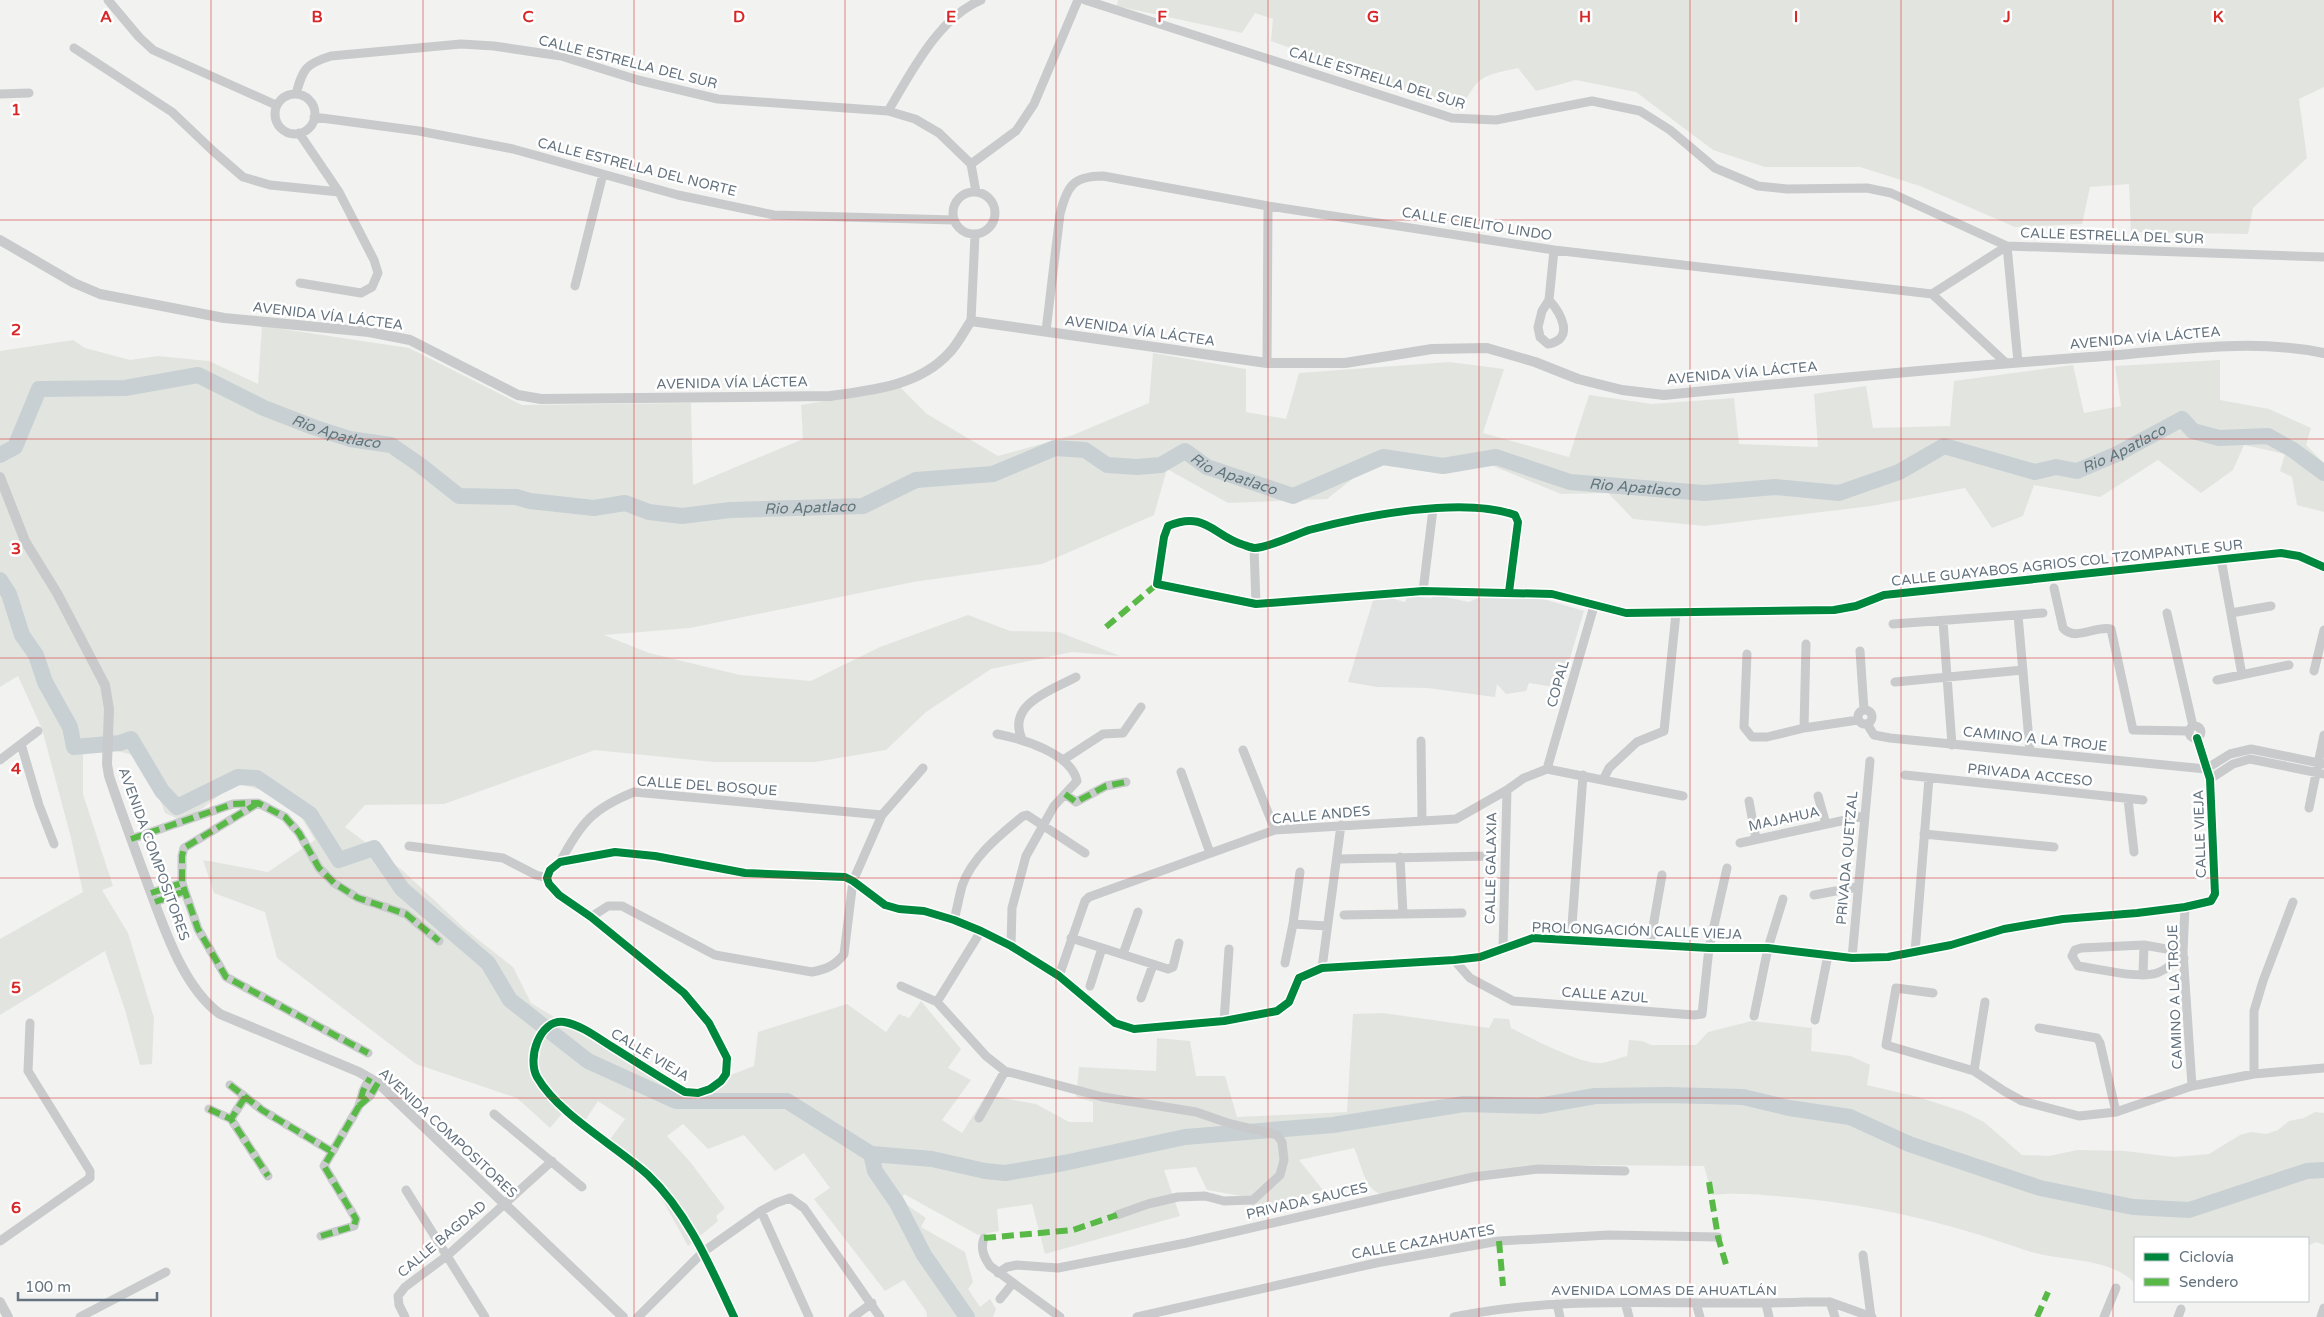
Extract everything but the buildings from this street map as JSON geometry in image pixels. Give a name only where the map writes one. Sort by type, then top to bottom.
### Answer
[{"type":"street","points":[[108,0],[153,50],[276,105]]},
{"type":"street","points":[[888,111],[917,62],[951,19],[981,0]]},
{"type":"street","points":[[976,192],[971,164],[1016,131],[1034,104],[1078,0]]},
{"type":"street","name":"CALLE ESTRELLA DEL SUR","points":[[1085,0],[1452,118],[1496,120],[1592,101],[1640,111],[1670,130],[1715,168],[1758,186],[1787,189],[1867,188],[1891,193],[2007,246],[2324,257]]},
{"type":"street","name":"CALLE ESTRELLA DEL SUR","points":[[296,94],[303,70],[315,61],[330,56],[461,44],[494,46],[561,56],[638,80],[718,99],[888,111],[915,119],[938,133],[971,164]]},
{"type":"street","points":[[74,48],[172,112],[243,177],[270,184],[340,192]]},
{"type":"street","points":[[0,94],[29,93]]},
{"type":"street","points":[[296,94],[308,99],[315,110],[309,127],[299,133],[287,132],[281,129],[275,118],[276,105],[284,96],[296,94]]},
{"type":"street","name":"CALLE ESTRELLA DEL NORTE","points":[[314,117],[419,131],[504,148],[678,195],[774,215],[954,220]]},
{"type":"street","points":[[299,133],[340,192],[374,260],[378,273],[372,286],[361,293],[300,283]]},
{"type":"street","points":[[575,286],[603,174]]},
{"type":"street","name":"CALLE CIELITO LINDO","points":[[1046,331],[1060,214],[1065,195],[1075,183],[1085,176],[1103,176],[1268,206],[1554,250],[1932,294]]},
{"type":"street","points":[[976,192],[989,198],[996,210],[993,224],[982,233],[975,234],[962,231],[954,220],[953,213],[958,200],[969,193],[976,192]]},
{"type":"street","points":[[1266,363],[1268,206]]},
{"type":"street","points":[[970,321],[975,234]]},
{"type":"street","name":"AVENIDA VÍA LÁCTEA","points":[[0,240],[74,283],[100,294],[224,318],[369,332],[410,340],[454,361],[499,386],[530,398],[830,396],[872,390],[907,381],[934,366],[949,353],[970,321],[1266,363],[1345,363],[1432,349],[1487,348],[1535,362],[1578,379],[1622,390],[1664,395],[2006,362],[2237,344],[2292,346],[2324,353]]},
{"type":"street","points":[[2006,362],[1932,294],[2007,246],[2018,362]]},
{"type":"street","points":[[1549,300],[1554,250]]},
{"type":"street","name":"AVENIDA COMPOSITORES","points":[[0,477],[24,541],[57,593],[100,673],[108,696],[107,764],[109,776],[176,956],[211,1007],[230,1018],[374,1081],[623,1317]]},
{"type":"street","points":[[1256,604],[1254,548],[1343,521],[1386,513],[1433,509],[1470,508],[1503,510],[1515,514],[1518,522],[1509,592]]},
{"type":"street","points":[[1423,591],[1433,509]]},
{"type":"street","name":"CALLE GUAYABOS AGRIOS COL TZOMPANTLE SUR","points":[[1254,548],[1239,544],[1204,522],[1180,521],[1168,526],[1164,537],[1157,584],[1256,604],[1423,591],[1509,592],[1552,594],[1626,613],[1676,614],[1834,610],[1856,606],[1884,595],[2281,553],[2299,556],[2324,567]]},
{"type":"street","points":[[2221,559],[2242,675]]},
{"type":"street","points":[[2054,588],[2063,628],[2067,632],[2072,634],[2105,627],[2111,629],[2132,730],[2191,729],[2167,614]]},
{"type":"street","name":"COPAL","points":[[1547,769],[1594,606]]},
{"type":"street","points":[[2231,613],[2272,606]]},
{"type":"street","points":[[1893,624],[2043,613]]},
{"type":"street","points":[[1603,780],[1609,768],[1637,742],[1664,731],[1676,614]]},
{"type":"street","points":[[2018,615],[2030,752]]},
{"type":"street","points":[[1942,621],[1952,745]]},
{"type":"street","points":[[2314,671],[2324,630]]},
{"type":"street","points":[[1804,728],[1806,644]]},
{"type":"street","points":[[1858,720],[1858,716],[1864,710],[1860,651]]},
{"type":"street","points":[[1747,654],[1744,727],[1747,733],[1760,738],[1804,728],[1858,720],[1861,723],[1867,724],[1872,719],[1871,714],[1864,710]]},
{"type":"street","points":[[2217,680],[2289,665]]},
{"type":"street","points":[[1895,682],[2023,670]]},
{"type":"street","points":[[1022,739],[1018,731],[1019,716],[1028,703],[1076,677]]},
{"type":"street","points":[[1063,760],[1103,734],[1123,733],[1141,707]]},
{"type":"street","name":"CAMINO A LA TROJE","points":[[1867,724],[1874,735],[1952,745],[2206,769]]},
{"type":"street","name":"CALLE VIEJA","points":[[2191,729],[2193,738],[2197,738],[2210,780],[2215,894],[2213,899]]},
{"type":"street","points":[[0,760],[38,731]]},
{"type":"street","points":[[997,734],[1022,739],[1063,760],[1075,774],[1076,781],[1054,806],[1026,856],[1014,900],[1011,946]]},
{"type":"street","points":[[2309,808],[2320,773],[2324,734]]},
{"type":"street","points":[[1421,741],[1422,820]]},
{"type":"street","points":[[21,744],[39,805],[54,844]]},
{"type":"street","points":[[2206,769],[2239,756],[2251,749],[2321,763]]},
{"type":"street","points":[[1243,750],[1275,830]]},
{"type":"street","points":[[2239,756],[2320,773]]},
{"type":"street","points":[[2210,780],[2239,756]]},
{"type":"street","name":"PRIVADA QUETZAL","points":[[1852,958],[1870,761]]},
{"type":"street","points":[[591,917],[608,906],[622,906],[715,955],[812,972],[837,964],[844,954],[853,881],[882,815],[923,768]]},
{"type":"street","points":[[1547,769],[1683,796]]},
{"type":"street","name":"CALLE ANDES","points":[[1059,976],[1071,938],[1085,902],[1089,897],[1275,830],[1456,819],[1524,778],[1547,769]]},
{"type":"street","points":[[1181,772],[1210,853]]},
{"type":"street","points":[[1570,939],[1583,775]]},
{"type":"street","name":"PRIVADA ACCESO","points":[[1905,776],[2143,800]]},
{"type":"street","points":[[1915,952],[1930,778]]},
{"type":"street","points":[[1065,794],[1076,802],[1106,786],[1126,782]]},
{"type":"street","name":"CALLE GALAXIA","points":[[1503,947],[1507,790]]},
{"type":"street","name":"CALLE DEL BOSQUE","points":[[560,862],[572,840],[591,815],[609,802],[634,792],[882,815]]},
{"type":"street","points":[[1818,796],[1826,824]]},
{"type":"street","points":[[2128,799],[2134,852]]},
{"type":"street","points":[[1749,801],[1756,840]]},
{"type":"street","points":[[131,839],[232,804],[258,803],[285,817],[299,834],[319,868],[334,882],[358,898],[406,914],[440,941]]},
{"type":"street","points":[[258,803],[184,848],[182,856],[184,887],[198,929],[226,977],[368,1053]]},
{"type":"street","points":[[954,920],[962,886],[971,870],[996,839],[1025,815],[1084,853]]},
{"type":"street","name":"MAJAHUA","points":[[1740,843],[1864,816]]},
{"type":"street","points":[[1322,968],[1341,826]]},
{"type":"street","points":[[1924,834],[2054,847]]},
{"type":"street","points":[[409,846],[503,858],[536,875],[547,878],[550,870],[560,862],[615,852],[655,856],[746,873],[836,875],[853,881]]},
{"type":"street","points":[[1338,859],[1491,856]]},
{"type":"street","points":[[1400,857],[1403,914]]},
{"type":"street","points":[[1709,948],[1728,868]]},
{"type":"street","points":[[1285,963],[1294,924],[1300,872]]},
{"type":"street","points":[[1650,944],[1662,875]]},
{"type":"street","name":"CALLE VIEJA","points":[[547,878],[549,884],[559,895],[591,917],[688,997],[709,1023],[728,1061],[726,1074],[721,1081],[710,1089],[698,1093],[685,1092],[586,1031],[566,1022],[551,1024],[540,1037],[533,1058],[533,1065],[534,1071],[542,1085],[564,1108],[647,1175],[672,1204],[703,1252],[734,1317]]},
{"type":"street","name":"PROLONGACIÓN CALLE VIEJA","points":[[853,881],[884,904],[899,909],[924,911],[954,920],[1011,946],[1059,976],[1115,1023],[1121,1026],[1141,1029],[1224,1020],[1282,1009],[1289,1002],[1299,978],[1322,968],[1480,957],[1503,947],[1533,938],[1709,948],[1768,948],[1852,958],[1888,957],[1951,945],[2004,929],[2063,919],[2185,907],[2213,899]]},
{"type":"street","points":[[153,898],[184,887]]},
{"type":"street","points":[[1814,894],[1857,887]]},
{"type":"street","points":[[1754,1016],[1768,948],[1783,899]]},
{"type":"street","points":[[2254,1074],[2254,1011],[2263,981],[2293,902]]},
{"type":"street","name":"CAMINO A LA TROJE","points":[[2185,907],[2184,955],[2192,1086]]},
{"type":"street","points":[[1123,954],[1138,912]]},
{"type":"street","points":[[1344,915],[1462,913]]},
{"type":"street","points":[[1294,924],[1327,926]]},
{"type":"street","points":[[937,1002],[981,931]]},
{"type":"street","points":[[1071,938],[1153,965],[1171,969],[1179,943]]},
{"type":"street","points":[[2144,945],[2184,955],[2159,972],[2143,975],[2078,966],[2072,956],[2075,950],[2081,948],[2144,945]]},
{"type":"street","points":[[2143,975],[2144,945]]},
{"type":"street","points":[[1090,986],[1102,948]]},
{"type":"street","name":"CALLE AZUL","points":[[1454,960],[1470,978],[1513,1001],[1694,1015],[1702,1014],[1704,1008],[1709,948]]},
{"type":"street","points":[[1224,1020],[1229,949]]},
{"type":"street","points":[[1815,1020],[1828,955]]},
{"type":"street","points":[[1141,998],[1153,965]]},
{"type":"street","points":[[901,986],[937,1002],[986,1056],[1006,1071],[1103,1097],[1180,1109],[1228,1123],[1267,1131],[1277,1135],[1282,1142],[1284,1160],[1280,1175],[1253,1200],[1224,1201],[1205,1196],[1178,1197],[1148,1204],[1117,1215]]},
{"type":"street","points":[[1933,993],[1896,988],[1886,1044],[1974,1071],[2004,1092],[2022,1101],[2079,1116],[2116,1112],[2192,1086],[2254,1074],[2324,1068]]},
{"type":"street","points":[[1974,1071],[1986,1002]]},
{"type":"street","points":[[0,1241],[90,1178],[90,1171],[28,1071],[30,1023]]},
{"type":"street","points":[[2040,1028],[2097,1038],[2100,1043],[2116,1112]]},
{"type":"street","points":[[979,1118],[1006,1071]]},
{"type":"street","points":[[321,1236],[350,1229],[354,1226],[356,1219],[324,1166],[331,1151],[359,1106],[363,1091],[374,1081]]},
{"type":"street","points":[[230,1086],[262,1110],[331,1151]]},
{"type":"street","points":[[231,1119],[245,1097]]},
{"type":"street","points":[[209,1109],[231,1119],[268,1176]]},
{"type":"street","points":[[494,1114],[582,1187]]},
{"type":"street","name":"CALLE BAGDAD","points":[[406,1317],[399,1305],[398,1296],[405,1287],[448,1255],[552,1161]]},
{"type":"street","name":"PRIVADA SAUCES","points":[[998,1273],[1007,1267],[1017,1265],[1058,1268],[1186,1243],[1473,1177],[1538,1170],[1625,1171]]},
{"type":"street","points":[[406,1190],[485,1317]]},
{"type":"street","points":[[638,1317],[703,1252],[761,1212],[790,1198],[804,1208],[880,1317]]},
{"type":"street","points":[[761,1212],[809,1317]]},
{"type":"street","name":"CALLE CAZAHUATES","points":[[1137,1317],[1376,1263],[1500,1241],[1609,1235],[1718,1237]]},
{"type":"street","points":[[984,1238],[982,1245],[984,1257],[998,1273],[1060,1317]]},
{"type":"street","points":[[1863,1255],[1872,1317]]},
{"type":"street","points":[[80,1317],[166,1272]]},
{"type":"street","points":[[1000,1299],[1013,1283]]},
{"type":"street","points":[[2104,1317],[2116,1288]]},
{"type":"street","points":[[0,1302],[8,1317]]},
{"type":"street","points":[[1625,1302],[1629,1317]]},
{"type":"street","name":"AVENIDA LOMAS DE AHUATLÁN","points":[[1454,1317],[1557,1304],[1625,1302],[1766,1304],[1830,1302],[1872,1317]]},
{"type":"street","points":[[1830,1302],[1835,1317]]},
{"type":"street","points":[[853,1317],[872,1303]]},
{"type":"street","points":[[1696,1303],[1700,1317]]},
{"type":"street","points":[[1557,1304],[1560,1317]]},
{"type":"street","points":[[1766,1304],[1769,1317]]},
{"type":"street","points":[[2321,1317],[2324,1308]]},
{"type":"shaded area","points":[[1118,0],[2324,0],[2324,87],[2299,99],[2307,158],[2253,208],[2248,234],[2131,232],[2129,184],[2090,187],[2082,224],[2015,227],[1920,186],[1860,167],[1765,167],[1713,150],[1636,92],[1576,80],[1536,91],[1518,68],[1495,73],[1482,79],[1471,91],[1460,111],[1271,41],[1273,19],[1255,13],[1242,33],[1117,6]]},
{"type":"shaded area","points":[[262,326],[409,348],[522,405],[691,403],[693,485],[803,439],[801,405],[901,388],[927,414],[998,456],[1073,435],[1149,403],[1153,353],[1246,369],[1246,412],[1286,419],[1299,373],[1449,362],[1504,369],[1483,433],[1569,457],[1589,395],[1652,404],[1734,398],[1739,444],[1818,447],[1814,394],[1866,386],[1873,428],[1950,426],[1954,381],[2073,365],[2084,413],[2121,406],[2115,366],[2220,360],[2220,400],[2269,409],[2311,428],[2306,445],[2324,463],[2324,512],[2297,505],[2292,477],[2280,471],[2285,454],[2244,445],[2233,470],[2201,493],[2158,460],[2100,497],[2034,485],[2023,516],[1992,528],[1965,488],[1872,506],[1705,526],[1633,519],[1608,493],[1561,494],[1488,464],[1430,472],[1374,462],[1327,499],[1228,503],[1167,469],[1154,515],[1042,564],[913,582],[690,628],[604,635],[649,653],[740,675],[811,681],[880,647],[968,615],[1010,631],[1059,632],[1120,656],[1072,652],[991,669],[926,712],[886,750],[815,762],[713,762],[595,750],[444,804],[365,805],[345,827],[402,870],[465,929],[513,967],[531,1003],[681,1094],[754,1066],[758,1032],[847,1004],[886,1032],[899,1014],[909,1018],[921,1001],[961,1049],[948,1068],[971,1080],[942,1120],[962,1133],[986,1095],[1036,1104],[1069,1122],[1093,1122],[1093,1102],[1076,1097],[1079,1067],[1156,1071],[1157,1038],[1190,1041],[1196,1076],[1225,1076],[1237,1117],[1347,1112],[1353,1014],[1383,1013],[1489,1028],[1494,1018],[1509,1019],[1511,1028],[1543,1044],[1581,1060],[1601,1063],[1627,1056],[1629,1040],[1642,1041],[1651,1045],[1696,1045],[1708,1032],[1752,1021],[1812,1028],[1811,1051],[1851,1056],[1870,1065],[1867,1085],[1918,1097],[1964,1112],[1984,1122],[2022,1155],[2049,1156],[2077,1150],[2125,1151],[2174,1157],[2209,1154],[2240,1135],[2251,1132],[2266,1134],[2278,1130],[2289,1121],[2304,1118],[2315,1112],[2324,1113],[2324,1245],[2316,1242],[2309,1246],[2309,1237],[2134,1237],[2134,1282],[2124,1274],[2098,1264],[2028,1251],[1971,1232],[1898,1213],[1810,1199],[1750,1194],[1712,1195],[1704,1166],[1587,1165],[1514,1171],[1383,1195],[1372,1188],[1364,1176],[1354,1148],[1299,1160],[1323,1190],[1255,1210],[1247,1197],[1207,1190],[1196,1167],[1164,1170],[1180,1216],[1045,1254],[1032,1204],[997,1209],[999,1231],[978,1235],[904,1194],[901,1201],[926,1218],[921,1227],[965,1252],[973,1282],[968,1289],[980,1307],[990,1299],[996,1309],[993,1317],[927,1317],[926,1311],[904,1280],[885,1291],[814,1199],[830,1188],[804,1153],[775,1171],[744,1135],[708,1149],[683,1124],[667,1136],[691,1163],[725,1208],[716,1216],[718,1221],[688,1246],[656,1188],[606,1145],[625,1119],[598,1101],[584,1122],[566,1109],[550,1128],[517,1098],[416,1064],[277,958],[265,912],[214,893],[203,860],[268,872],[315,840],[289,797],[235,783],[185,822],[165,813],[144,758],[83,742],[83,794],[113,886],[102,890],[128,933],[154,1018],[152,1064],[140,1065],[125,1010],[105,951],[0,1015],[0,939],[83,892],[71,838],[42,729],[18,676],[0,687],[0,351],[73,340],[85,348],[130,360],[158,356],[209,361],[258,384]]},
{"type":"shaded area","points":[[1375,594],[1405,602],[1408,596],[1431,598],[1435,595],[1469,602],[1485,595],[1540,598],[1584,611],[1561,688],[1529,683],[1526,691],[1506,694],[1497,684],[1495,697],[1427,688],[1377,687],[1348,682]]},
{"type":"waterway","name":"Rio Apatlaco","points":[[0,455],[15,447],[39,389],[125,388],[198,375],[264,408],[313,427],[350,439],[391,445],[459,496],[516,497],[530,501],[594,508],[625,503],[649,512],[682,516],[730,510],[863,506],[916,480],[993,474],[1055,448],[1085,450],[1107,465],[1137,467],[1161,465],[1185,451],[1207,467],[1293,496],[1383,457],[1443,466],[1496,457],[1570,482],[1704,493],[1775,487],[1839,493],[1899,472],[1944,446],[2035,472],[2056,467],[2077,471],[2117,454],[2182,419],[2193,431],[2219,438],[2268,436],[2293,450],[2324,473]]},
{"type":"waterway","points":[[0,580],[9,594],[22,635],[36,655],[45,682],[70,727],[74,747],[120,743],[131,739],[162,791],[177,807],[238,777],[257,778],[310,814],[339,860],[374,848],[402,889],[488,963],[510,1000],[588,1061],[676,1101],[787,1101],[871,1154]]},
{"type":"waterway","points":[[967,1317],[924,1255],[897,1203],[875,1171],[871,1154],[932,1159],[985,1171],[1005,1173],[1064,1163],[1185,1137],[1333,1125],[1464,1104],[1539,1106],[1595,1096],[1668,1095],[1743,1097],[1789,1108],[1850,1117],[1909,1144],[2040,1188],[2133,1207],[2189,1210],[2307,1171],[2324,1170]]},
{"type":"marked path","points":[[1106,627],[1157,584]]},
{"type":"marked path","points":[[1065,794],[1076,802],[1106,786],[1126,782]]},
{"type":"marked path","points":[[258,803],[184,848],[182,856],[182,883],[198,929],[226,977],[368,1053]]},
{"type":"marked path","points":[[131,839],[233,804],[258,803],[285,817],[299,833],[319,868],[334,883],[358,898],[406,914],[439,941]]},
{"type":"marked path","points":[[151,893],[182,883]]},
{"type":"marked path","points":[[155,902],[185,891]]},
{"type":"marked path","points":[[321,1236],[354,1226],[356,1219],[324,1166],[359,1106],[363,1091],[370,1078]]},
{"type":"marked path","points":[[359,1106],[370,1096],[378,1083]]},
{"type":"marked path","points":[[230,1085],[262,1110],[331,1151]]},
{"type":"marked path","points":[[245,1097],[231,1119],[268,1176]]},
{"type":"marked path","points":[[209,1109],[231,1119]]},
{"type":"marked path","points":[[1709,1182],[1718,1237],[1727,1268]]},
{"type":"marked path","points":[[984,1238],[1073,1230],[1117,1215]]},
{"type":"marked path","points":[[1499,1241],[1503,1286]]},
{"type":"marked path","points":[[2037,1317],[2048,1292]]},
{"type":"cycle path","points":[[1509,592],[1518,522],[1515,515],[1468,507],[1412,510],[1357,519],[1309,530],[1275,543],[1255,548],[1233,541],[1201,523],[1192,521],[1181,522],[1168,526],[1164,537],[1157,584],[1256,604],[1423,591],[1552,594],[1626,613],[1834,610],[1856,606],[1884,595],[2281,553],[2299,556],[2324,567]]},
{"type":"cycle path","points":[[734,1317],[687,1224],[662,1190],[635,1164],[573,1117],[547,1091],[537,1077],[533,1060],[537,1042],[548,1027],[555,1023],[564,1022],[590,1033],[685,1092],[698,1093],[710,1089],[721,1081],[726,1074],[727,1058],[709,1023],[684,993],[591,917],[559,895],[549,884],[547,878],[550,870],[560,862],[615,852],[655,856],[745,873],[845,877],[885,905],[899,909],[924,911],[954,920],[1011,946],[1059,976],[1115,1023],[1134,1029],[1224,1021],[1277,1011],[1289,1002],[1299,978],[1322,968],[1480,957],[1533,938],[1709,948],[1768,948],[1852,958],[1888,957],[1951,945],[2004,929],[2063,919],[2185,907],[2211,901],[2215,894],[2210,779],[2197,738]]}]
